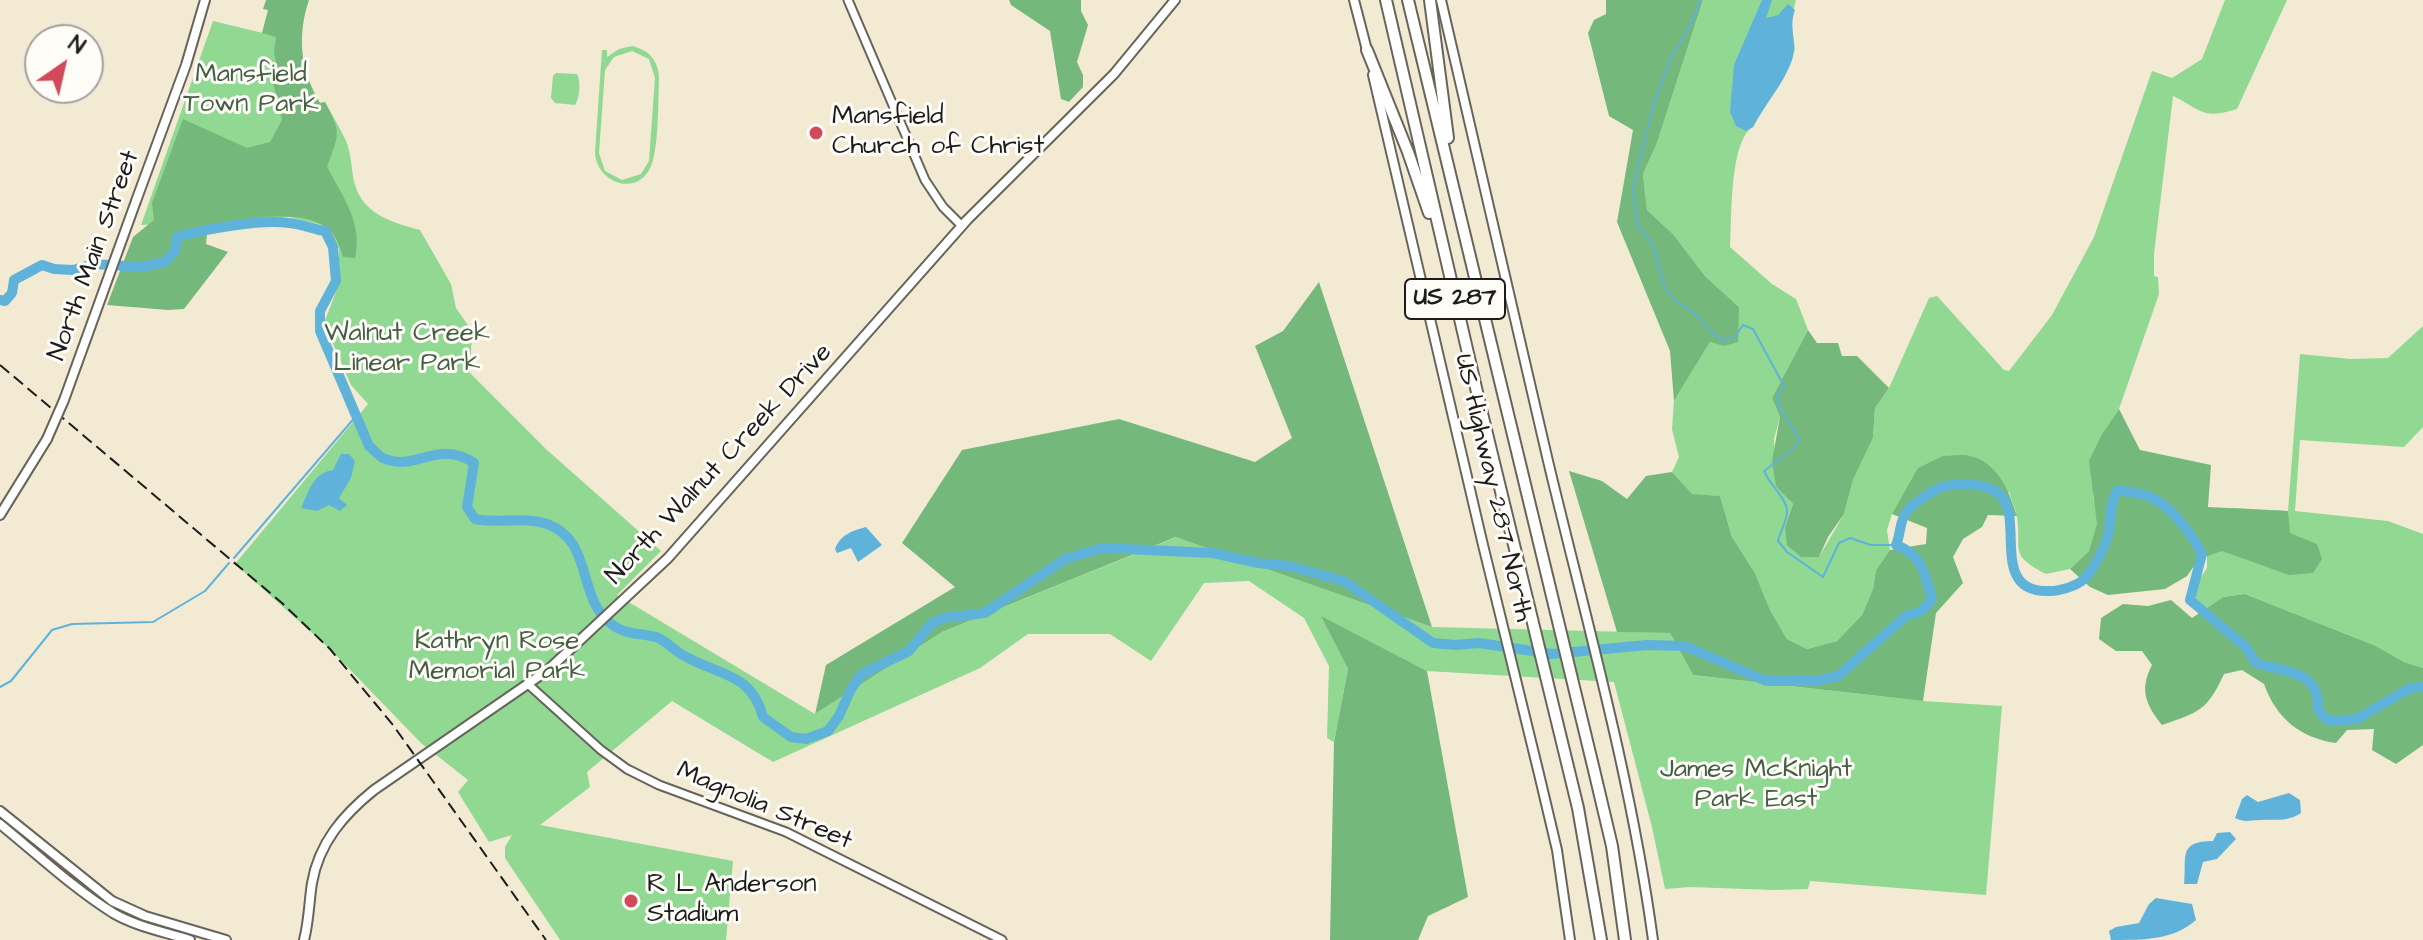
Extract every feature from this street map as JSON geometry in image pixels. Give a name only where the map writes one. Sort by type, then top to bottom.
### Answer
[{"type":"highway","name":"US 287","points":[[1386,0],[1584,836],[1601,940]]},
{"type":"highway","name":"US 287","points":[[1408,0],[1612,846],[1626,937]]},
{"type":"highway","points":[[1430,0],[1447,132],[1463,202],[1461,218]]},
{"type":"highway","points":[[1367,50],[1432,220],[1439,229]]},
{"type":"highway","points":[[1593,940],[1592,907],[1595,895]]},
{"type":"main road","name":"North Main Street","points":[[0,515],[47,439],[64,400],[187,62],[205,0]]},
{"type":"main road","name":"North Walnut Creek Drive","points":[[304,940],[318,861],[343,818],[374,790],[529,685],[695,530],[962,226],[1114,74],[1175,0]]},
{"type":"main road","name":"US Highway 287 North","points":[[1354,0],[1557,850],[1570,940]]},
{"type":"main road","points":[[1441,0],[1603,682],[1637,835],[1653,940]]},
{"type":"main road","points":[[0,811],[112,901],[145,916],[226,940]]},
{"type":"main road","points":[[0,824],[83,892],[114,913],[143,926],[190,940]]},
{"type":"street","points":[[848,0],[925,180],[943,207],[962,226]]},
{"type":"street","name":"Magnolia Street","points":[[529,685],[627,769],[659,785],[786,832],[1002,940]]},
{"type":"green space","points":[[266,0],[309,0],[303,26],[302,53],[313,91],[320,103],[325,102],[336,128],[336,140],[327,167],[354,222],[355,258],[343,257],[332,233],[304,218],[271,217],[208,225],[206,244],[228,252],[184,309],[107,305],[133,237],[154,220],[152,203],[183,119],[247,148],[270,142],[282,120],[273,82],[277,68],[274,52],[276,37],[262,33],[268,10],[263,9]]},
{"type":"green space","points":[[1009,0],[1081,0],[1081,11],[1088,25],[1077,62],[1083,75],[1083,87],[1069,102],[1061,99],[1050,31],[1011,5]]},
{"type":"green space","points":[[1606,0],[1703,0],[1657,143],[1643,174],[1647,210],[1673,234],[1705,276],[1739,307],[1738,342],[1724,346],[1710,342],[1674,401],[1670,351],[1617,222],[1633,130],[1609,116],[1588,33],[1594,20],[1606,14]]},
{"type":"green space","points":[[1703,0],[1796,0],[1791,20],[1795,49],[1790,65],[1753,127],[1745,135],[1740,148],[1733,182],[1730,247],[1772,284],[1796,299],[1808,330],[1772,398],[1780,417],[1774,439],[1776,487],[1793,504],[1785,527],[1819,557],[1844,514],[1853,480],[1873,438],[1875,408],[1889,388],[1929,298],[1937,296],[2004,370],[2009,371],[2052,315],[2094,237],[2152,71],[2172,78],[2202,59],[2225,0],[2287,0],[2237,109],[2209,113],[2173,96],[2154,254],[2154,276],[2158,277],[2159,294],[2119,409],[2102,434],[2093,496],[2098,524],[2089,551],[2070,569],[2046,574],[2021,556],[2016,514],[2009,492],[1892,514],[1887,530],[1890,550],[1876,570],[1873,589],[1862,615],[1837,641],[1807,649],[1787,639],[1770,610],[1755,573],[1732,537],[1720,496],[1692,495],[1672,472],[1679,457],[1672,429],[1674,401],[1710,342],[1739,307],[1705,276],[1673,234],[1647,210],[1643,174],[1657,143]]},
{"type":"green space","points":[[213,21],[300,42],[312,89],[320,103],[325,102],[346,141],[359,195],[381,216],[420,230],[451,284],[456,308],[472,331],[470,373],[547,450],[661,551],[617,595],[815,714],[942,632],[1177,537],[1432,627],[1670,633],[1693,675],[1923,701],[2002,706],[1986,895],[1810,881],[1808,889],[1665,889],[1614,682],[1427,671],[1322,617],[1348,669],[1334,742],[1327,738],[1329,666],[1304,618],[1249,581],[1204,583],[1151,661],[1110,634],[1028,634],[980,668],[773,762],[672,701],[587,772],[590,787],[540,825],[733,861],[726,940],[560,940],[505,858],[505,847],[512,835],[489,842],[458,792],[468,780],[421,743],[330,649],[235,564],[368,404],[351,385],[324,323],[339,284],[339,249],[326,226],[289,217],[141,225]]},
{"type":"green space","points":[[632,46],[648,53],[657,66],[659,78],[654,158],[645,176],[628,184],[618,183],[602,172],[595,152],[602,50],[607,50],[607,57],[619,49]],"holes":[[[632,51],[649,59],[655,78],[649,161],[641,174],[622,180],[605,171],[599,153],[605,70],[614,57]]]},
{"type":"green space","points":[[556,73],[577,74],[579,90],[575,105],[555,103],[551,98]]},
{"type":"green space","points":[[1319,282],[1432,627],[1176,537],[942,632],[815,714],[826,665],[955,587],[902,543],[962,450],[1119,419],[1255,462],[1292,438],[1255,346],[1283,331]]},
{"type":"green space","points":[[2423,326],[2423,427],[2404,447],[2300,440],[2295,511],[2388,521],[2423,534],[2423,668],[2245,594],[2223,597],[2205,609],[2196,599],[2195,586],[2207,568],[2207,539],[2233,508],[2288,511],[2300,354],[2351,359],[2388,358]]},
{"type":"green space","points":[[1808,330],[1817,343],[1838,343],[1842,356],[1857,356],[1889,388],[1875,408],[1873,438],[1853,480],[1844,514],[1819,557],[1801,557],[1787,545],[1785,527],[1793,504],[1776,487],[1772,461],[1780,417],[1772,398]]},
{"type":"green space","points":[[2119,409],[2140,450],[2211,465],[2208,507],[2288,511],[2290,533],[2317,544],[2322,559],[2313,573],[2289,575],[2222,551],[2199,559],[2187,576],[2165,589],[2108,595],[2090,587],[2070,569],[2089,551],[2097,524],[2089,461]]},
{"type":"green space","points":[[1943,456],[1970,456],[1988,465],[2006,488],[2017,516],[1988,515],[1982,527],[1963,539],[1953,557],[1963,583],[1936,613],[1923,701],[1693,675],[1670,633],[1617,632],[1569,471],[1602,481],[1627,499],[1646,476],[1672,472],[1692,494],[1720,496],[1732,537],[1755,573],[1770,610],[1787,639],[1807,649],[1837,641],[1862,615],[1873,589],[1876,570],[1890,550],[1926,544],[1927,528],[1892,514],[1918,468]]},
{"type":"green space","points":[[2245,594],[2423,668],[2423,745],[2396,764],[2372,750],[2374,729],[2347,730],[2336,743],[2311,736],[2291,724],[2275,707],[2264,684],[2242,670],[2224,674],[2212,696],[2200,708],[2162,725],[2146,697],[2146,682],[2152,665],[2142,651],[2116,651],[2099,639],[2101,618],[2123,604],[2148,606],[2171,600],[2192,618],[2223,597]]},
{"type":"green space","points":[[1321,616],[1427,671],[1468,897],[1428,916],[1418,940],[1330,940],[1334,742],[1348,669]]},
{"type":"water","points":[[1762,0],[1772,0],[1766,18],[1778,15],[1788,4],[1795,10],[1792,23],[1794,54],[1779,86],[1753,127],[1746,131],[1736,126],[1730,112],[1734,65]]},
{"type":"water","points":[[341,454],[349,454],[355,461],[351,478],[339,498],[347,505],[340,511],[329,505],[317,511],[301,508],[312,484],[321,475],[333,470]]},
{"type":"water","points":[[866,527],[882,545],[858,562],[851,548],[837,553],[837,544],[844,537]]},
{"type":"water","points":[[2289,793],[2300,800],[2301,813],[2296,816],[2282,820],[2248,821],[2235,818],[2242,799],[2247,795],[2258,802]]},
{"type":"water","points":[[2230,832],[2236,839],[2217,859],[2203,862],[2197,884],[2184,884],[2185,859],[2189,848],[2194,844],[2213,841],[2217,833]]},
{"type":"water","points":[[2156,898],[2192,904],[2196,920],[2168,935],[2111,940],[2109,931],[2139,923],[2149,904]]},
{"type":"waterway","points":[[1700,0],[1692,22],[1670,60],[1653,106],[1633,188],[1638,227],[1654,247],[1664,284],[1672,297],[1724,340],[1734,338],[1743,325],[1753,329],[1784,386],[1777,395],[1779,406],[1800,440],[1764,471],[1787,510],[1778,541],[1787,552],[1823,577],[1839,543],[1850,538],[1871,545],[1896,545]]},
{"type":"waterway","points":[[0,300],[5,301],[12,293],[14,280],[42,265],[73,270],[93,264],[142,267],[165,262],[175,251],[177,237],[202,231],[277,222],[325,231],[333,247],[336,281],[320,311],[320,331],[369,446],[383,458],[395,461],[406,462],[449,454],[474,463],[467,507],[475,519],[538,522],[562,532],[572,543],[593,599],[610,623],[626,632],[659,638],[694,661],[731,676],[750,691],[763,717],[791,737],[806,739],[828,731],[862,674],[909,651],[931,624],[943,618],[985,613],[1065,559],[1102,548],[1213,553],[1289,566],[1344,581],[1433,643],[1479,643],[1552,654],[1647,645],[1685,646],[1766,681],[1816,681],[1838,676],[1907,615],[1919,612],[1930,602],[1932,598],[1921,566],[1912,554],[1896,545],[1903,519],[1910,508],[1938,489],[1958,484],[1976,485],[1999,494],[2008,511],[2014,570],[2021,582],[2032,589],[2050,591],[2077,584],[2092,570],[2106,542],[2112,504],[2118,490],[2142,494],[2158,501],[2180,521],[2202,554],[2190,600],[2246,647],[2256,663],[2307,680],[2314,687],[2318,710],[2329,721],[2357,719],[2410,688],[2423,687]]},
{"type":"waterway","points":[[234,558],[357,415]]},
{"type":"waterway","points":[[0,687],[11,681],[52,630],[72,624],[153,622],[205,591],[229,563]]},
{"type":"railway","points":[[0,365],[282,603],[330,649],[393,725],[546,940]]},
{"type":"place","name":"Mansfield Church of Christ","points":[[816,133]]},
{"type":"place","name":"R L Anderson Stadium","points":[[631,901]]},
{"type":"park label","name":"Mansfield Town Park","points":[[251,91]]},
{"type":"park label","name":"Walnut Creek Linear Park","points":[[407,350]]},
{"type":"park label","name":"Kathryn Rose Memorial Park","points":[[497,658]]},
{"type":"park label","name":"James McKnight Park East","points":[[1756,786]]}]
